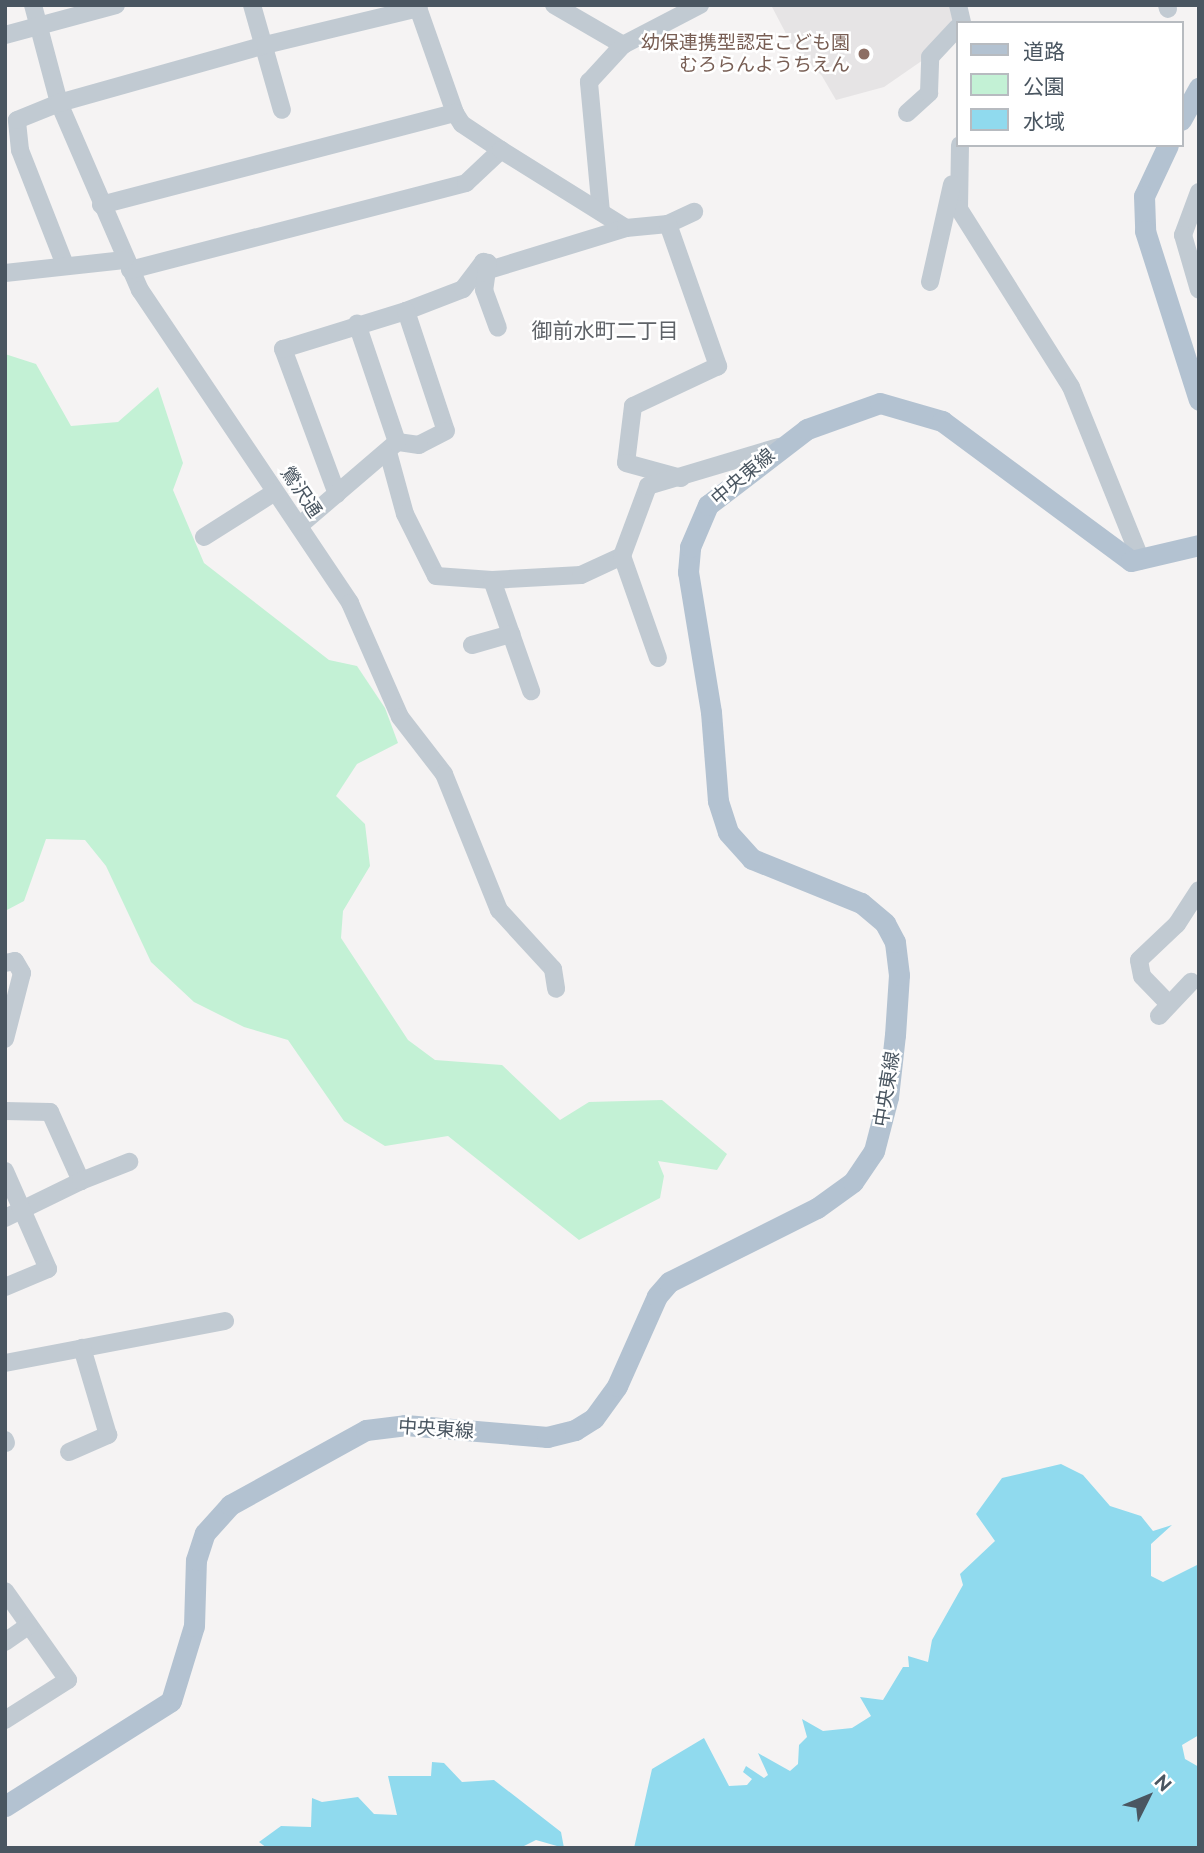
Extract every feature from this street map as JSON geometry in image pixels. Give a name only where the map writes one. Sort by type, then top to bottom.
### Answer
[{"type":"main road","points":[[1183,116],[1199,88]]},
{"type":"main road","points":[[1167,147],[1144,196],[1145,231],[1199,400]]},
{"type":"main road","name":"中央東線","points":[[5,1806],[171,1700],[194,1626],[195,1560],[205,1533],[230,1505],[366,1430],[405,1424],[547,1437],[575,1430],[594,1418],[617,1385],[657,1296],[669,1282],[827,1201],[853,1182],[874,1151],[888,1097],[899,959],[891,932],[861,903],[752,859],[728,832],[718,801],[711,712],[688,559],[708,505],[779,447],[866,405],[880,402],[924,412],[1128,559],[1141,559]]},
{"type":"main road","points":[[1141,559],[1199,545]]},
{"type":"street","name":"鶯沢通","points":[[33,5],[58,103],[127,265],[362,625],[400,717],[444,775],[499,911],[553,969],[556,989]]},
{"type":"street","points":[[5,35],[117,5]]},
{"type":"street","points":[[252,5],[282,110]]},
{"type":"street","points":[[554,5],[623,45]]},
{"type":"street","points":[[601,212],[589,82],[623,45],[700,5]]},
{"type":"street","points":[[65,265],[20,150],[17,120],[58,103],[265,45],[418,7],[455,113],[462,124],[626,228]]},
{"type":"street","points":[[907,113],[929,93],[930,57],[956,29]]},
{"type":"street","points":[[101,205],[455,113]]},
{"type":"street","points":[[960,147],[956,194],[967,227],[1070,387],[1095,436],[1120,517],[1141,559]]},
{"type":"street","points":[[5,273],[65,265],[127,265],[466,183],[501,150]]},
{"type":"street","points":[[930,282],[947,193],[957,176]]},
{"type":"street","points":[[1199,192],[1183,235],[1199,290]]},
{"type":"street","points":[[489,270],[626,228],[668,223],[694,212]]},
{"type":"street","points":[[668,223],[718,366],[634,406],[626,463],[681,478]]},
{"type":"street","points":[[337,494],[283,349],[406,311],[463,289],[483,262],[489,270]]},
{"type":"street","points":[[489,270],[484,290],[498,328]]},
{"type":"street","points":[[299,526],[393,447],[419,445],[446,431],[406,311]]},
{"type":"street","points":[[357,324],[393,447],[405,514],[436,576],[492,580],[593,573],[622,556],[648,486],[779,447]]},
{"type":"street","points":[[204,537],[275,492]]},
{"type":"street","points":[[622,556],[658,658]]},
{"type":"street","points":[[492,580],[531,691]]},
{"type":"street","points":[[472,645],[511,634]]},
{"type":"street","points":[[1191,982],[1164,1010],[1142,976],[1139,960],[1177,923],[1199,890]]},
{"type":"street","points":[[5,963],[15,961],[22,973],[8,1017],[5,1039]]},
{"type":"street","points":[[5,1111],[50,1112],[81,1181]]},
{"type":"street","points":[[5,1217],[129,1161]]},
{"type":"street","points":[[5,1171],[48,1269],[5,1287]]},
{"type":"street","points":[[5,1363],[225,1321]]},
{"type":"street","points":[[69,1452],[108,1435],[82,1349]]},
{"type":"street","points":[[5,1591],[68,1680],[5,1720]]},
{"type":"street","points":[[5,1642],[29,1625]]},
{"type":"shaded area","name":"幼保連携型認定こども園 むろらんようちえん","points":[[771,5],[950,5],[953,23],[923,60],[884,87],[836,100],[822,76],[793,47]]},
{"type":"green space","points":[[5,354],[36,364],[71,426],[118,422],[158,387],[183,463],[173,490],[204,563],[329,660],[357,666],[385,708],[398,743],[357,764],[336,796],[365,824],[370,866],[343,911],[341,938],[408,1040],[435,1060],[502,1065],[560,1120],[589,1102],[662,1100],[727,1154],[717,1170],[658,1161],[664,1176],[660,1198],[579,1240],[448,1136],[385,1146],[344,1121],[288,1040],[244,1027],[194,1002],[151,962],[106,866],[85,840],[46,839],[24,901],[5,911]]},
{"type":"water","points":[[1061,1464],[1083,1475],[1110,1506],[1141,1516],[1153,1531],[1172,1525],[1151,1544],[1151,1576],[1163,1582],[1199,1564],[1199,1735],[1182,1745],[1185,1759],[1199,1767],[1199,1848],[634,1848],[652,1769],[704,1738],[729,1786],[747,1785],[752,1779],[743,1772],[746,1766],[764,1778],[768,1775],[758,1753],[790,1771],[798,1764],[799,1745],[807,1737],[802,1719],[823,1731],[852,1728],[871,1716],[860,1697],[883,1700],[903,1667],[909,1667],[908,1656],[928,1662],[932,1640],[963,1585],[960,1574],[995,1541],[976,1514],[1002,1478]]},
{"type":"water","points":[[432,1762],[444,1763],[462,1782],[494,1780],[561,1832],[564,1848],[536,1840],[520,1848],[267,1848],[259,1842],[281,1826],[311,1827],[312,1798],[322,1802],[358,1797],[374,1814],[397,1815],[388,1776],[431,1776]]},
{"type":"place","name":"幼保連携型認定こども園 むろらんようちえん","points":[[864,54]]},
{"type":"district","name":"御前水町二丁目","points":[[605,331]]}]
